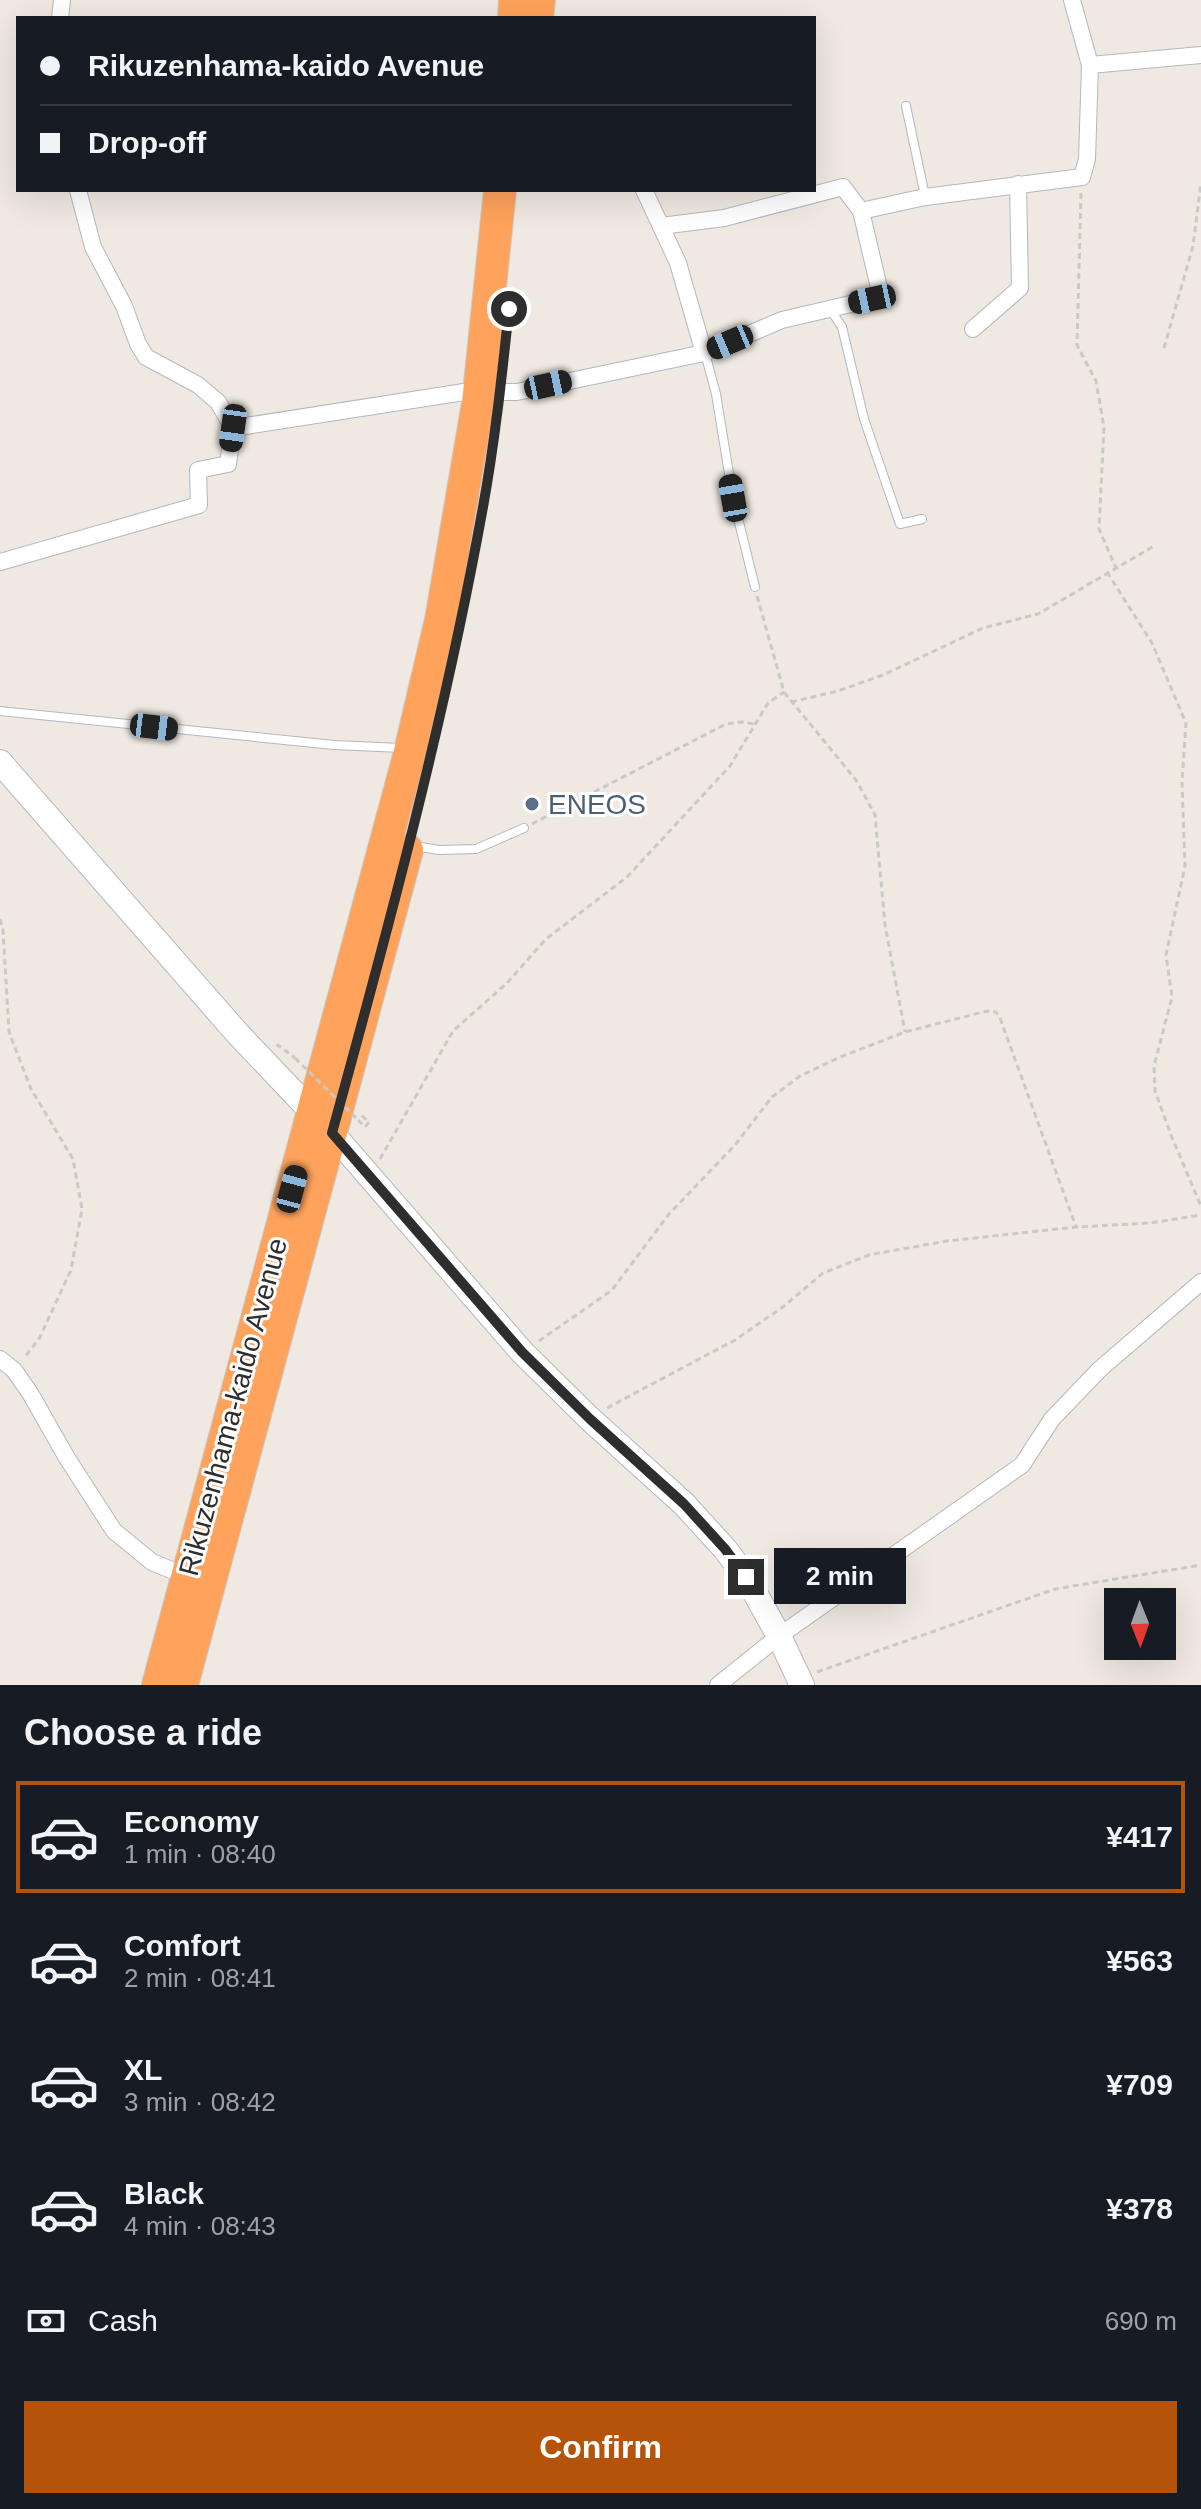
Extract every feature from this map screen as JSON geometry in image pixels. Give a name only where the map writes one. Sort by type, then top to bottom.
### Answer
[{"type":"highway","name":"Rikuzenhama-kaido Avenue","points":[[182,1685],[333,1122],[397,842],[452,665],[483,506],[500,192]]},
{"type":"highway","name":"Rikuzenhama-kaido Avenue","points":[[397,842],[411,748],[490,392],[521,192]]},
{"type":"highway","name":"Rikuzenhama-kaido Avenue","points":[[158,1685],[188,1577],[333,1122]]},
{"type":"street","points":[[861,211],[925,197],[1082,177],[1087,159],[1090,65],[1072,0]]},
{"type":"street","points":[[1090,65],[1201,55]]},
{"type":"street","points":[[973,329],[1020,288],[1018,184]]},
{"type":"street","points":[[233,428],[464,392],[517,392],[704,353],[782,320],[872,299],[880,292],[861,211],[843,187],[724,218],[661,226]]},
{"type":"street","points":[[0,562],[199,505],[198,470],[228,464],[233,428],[218,402],[198,385],[146,357],[93,247],[79,192]]},
{"type":"street","points":[[645,192],[678,263],[704,353]]},
{"type":"street","points":[[0,762],[238,1034],[333,1122],[370,1176],[522,1352],[684,1504],[725,1549],[746,1577],[800,1682]]},
{"type":"street","points":[[718,1685],[779,1636],[1022,1465],[1052,1419],[1100,1369],[1201,1282]]},
{"type":"street","points":[[0,1359],[14,1370],[30,1393],[114,1531],[152,1562],[188,1577]]},
{"type":"lane","points":[[906,106],[925,197]]},
{"type":"lane","points":[[830,308],[842,327],[864,419],[900,524],[922,519]]},
{"type":"lane","points":[[704,353],[716,394],[733,498],[755,587]]},
{"type":"lane","points":[[0,711],[318,744],[411,748]]},
{"type":"lane","points":[[397,842],[439,850],[476,849],[524,828]]},
{"type":"path","points":[[1082,177],[1077,345],[1096,381],[1104,427],[1099,529],[1116,568]]},
{"type":"path","points":[[1164,348],[1193,246],[1201,183]]},
{"type":"path","points":[[791,702],[838,691],[883,675],[983,628],[1038,614],[1154,546]]},
{"type":"path","points":[[1107,572],[1152,643],[1186,723],[1182,782],[1185,866],[1166,955],[1172,997],[1154,1066],[1155,1091],[1201,1206]]},
{"type":"path","points":[[755,587],[784,692],[856,780],[875,815],[885,925],[905,1032]]},
{"type":"path","points":[[370,1176],[453,1031],[507,983],[546,939],[627,877],[730,766],[768,703],[784,692]]},
{"type":"path","points":[[524,828],[726,724],[756,724]]},
{"type":"path","points":[[0,919],[9,1032],[31,1089],[73,1159],[82,1209],[71,1270],[39,1339],[14,1370]]},
{"type":"path","points":[[522,1352],[612,1290],[669,1214],[735,1145],[772,1097],[800,1076],[905,1032],[987,1011],[996,1012],[1076,1227]]},
{"type":"path","points":[[295,1058],[333,1122],[365,1127],[369,1122],[354,1109]]},
{"type":"path","points":[[590,1419],[670,1372],[735,1340],[783,1307],[823,1273],[869,1255],[947,1241],[1076,1227],[1150,1223],[1201,1215]]},
{"type":"path","points":[[800,1682],[1055,1589],[1201,1565]]},
{"type":"place","name":"ENEOS","points":[[532,804]]},
{"type":"route","points":[[509,309],[499,404],[483,506],[449,680],[332,1133],[522,1352],[684,1504],[746,1577]]}]
